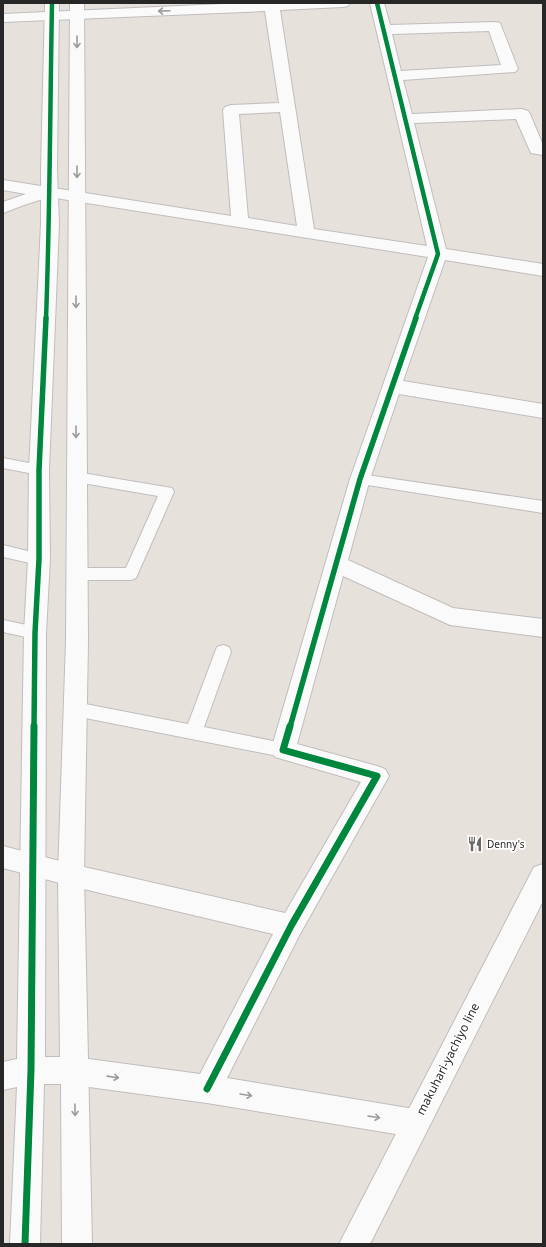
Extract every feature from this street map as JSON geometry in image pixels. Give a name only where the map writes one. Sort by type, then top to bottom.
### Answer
[{"type":"street","points":[[3,18],[52,9],[343,3]]},
{"type":"street","points":[[207,1089],[290,926],[377,776],[283,750],[360,479],[438,254],[377,3]]},
{"type":"street","points":[[274,5],[287,107],[306,232]]},
{"type":"street","points":[[77,8],[76,574],[75,709],[71,875],[77,1244]]},
{"type":"street","points":[[25,1244],[31,1070],[35,633],[39,559],[39,470],[50,192],[49,169],[52,9]]},
{"type":"street","points":[[384,30],[495,26],[510,69],[395,76]]},
{"type":"street","points":[[240,222],[231,110],[287,107]]},
{"type":"street","points":[[406,119],[522,114],[537,150],[543,150]]},
{"type":"street","points":[[3,185],[543,270]]},
{"type":"street","points":[[3,208],[18,201],[50,192]]},
{"type":"street","points":[[392,386],[543,411]]},
{"type":"street","points":[[335,563],[450,616],[543,628]]},
{"type":"street","points":[[3,857],[71,875],[290,926]]},
{"type":"street","name":"makuhari-yachiyo line","points":[[354,1244],[414,1123],[543,875]]},
{"type":"street","points":[[3,1076],[31,1070],[74,1071],[207,1089],[414,1123]]},
{"type":"lane","points":[[3,463],[39,470]]},
{"type":"lane","points":[[76,477],[167,492],[131,574],[76,574]]},
{"type":"lane","points":[[360,479],[543,507]]},
{"type":"lane","points":[[3,551],[39,559]]},
{"type":"lane","points":[[3,626],[35,633]]},
{"type":"lane","points":[[194,732],[223,652]]},
{"type":"lane","points":[[75,709],[283,750]]},
{"type":"cycle path","points":[[25,1244],[31,1070],[35,633],[39,559],[39,470],[50,224],[49,169],[52,3]]},
{"type":"cycle path","points":[[207,1089],[291,926],[377,776],[283,750],[360,479],[438,254],[377,3]]},
{"type":"place","name":"Denny's","points":[[475,844]]}]
